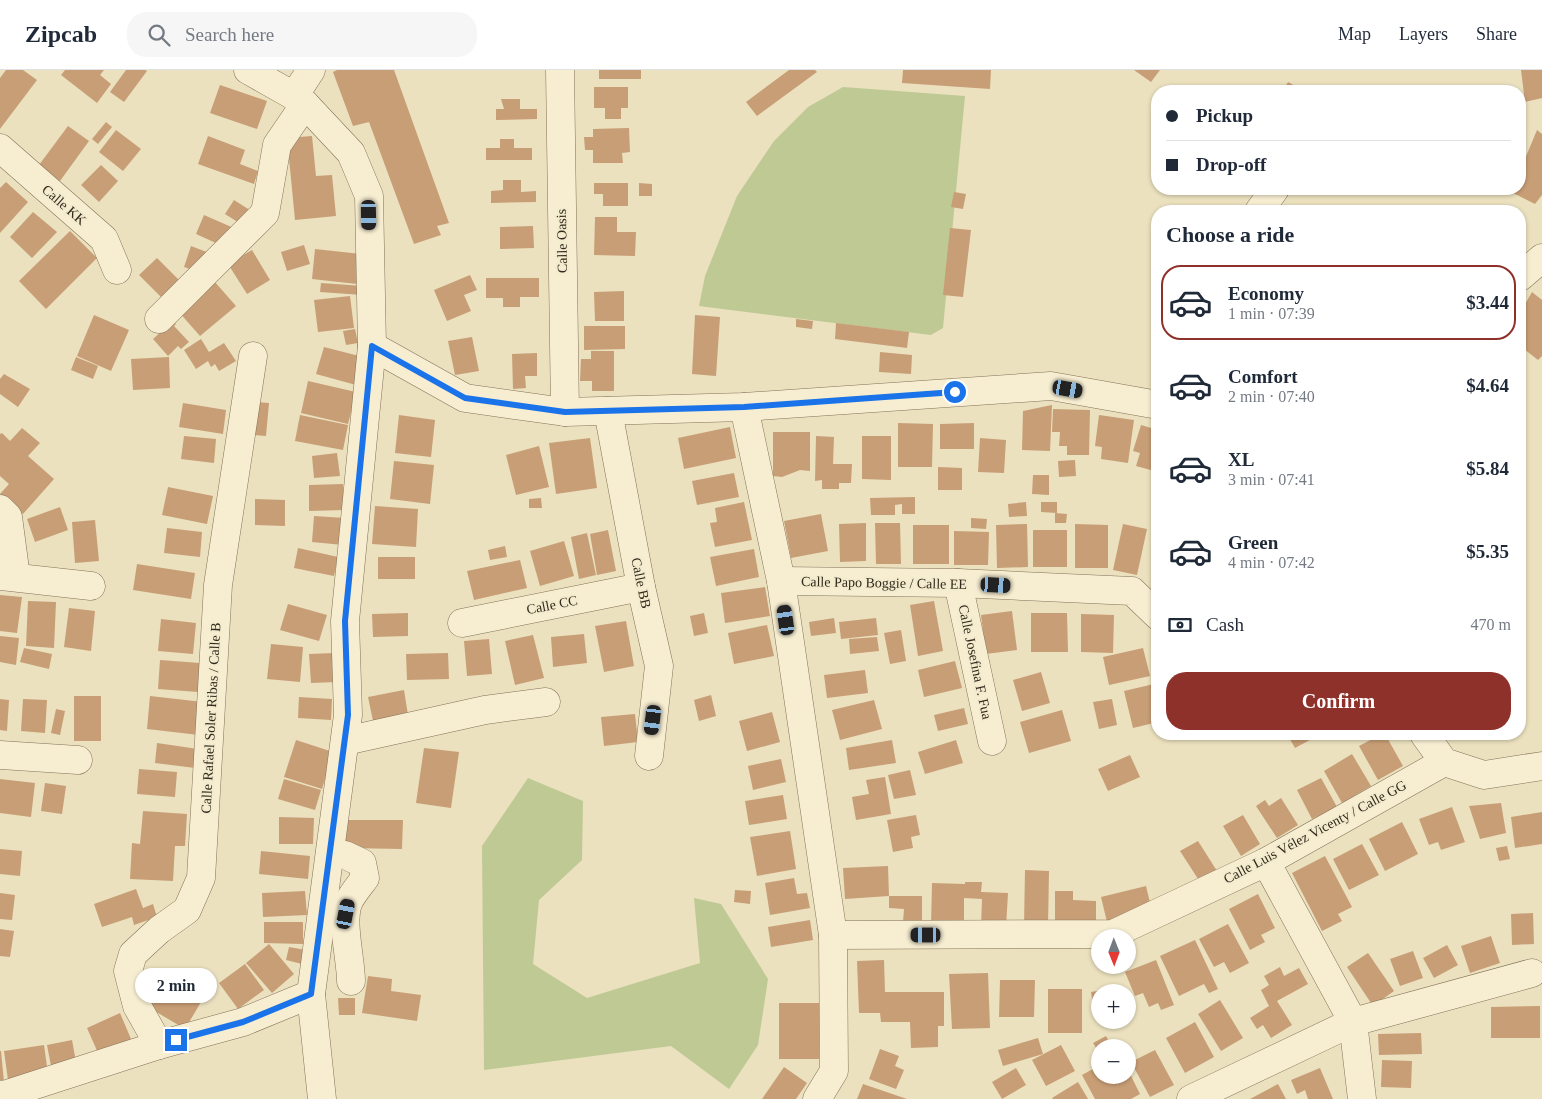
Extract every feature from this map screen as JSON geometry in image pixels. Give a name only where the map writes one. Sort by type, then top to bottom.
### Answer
[{"type":"street","points":[[248,70],[300,100]]},
{"type":"street","points":[[283,70],[300,100],[351,153],[369,196],[372,346],[345,621],[348,715],[311,994],[328,1094]]},
{"type":"street","points":[[159,319],[265,213],[277,145],[300,100],[311,70]]},
{"type":"street","name":"Calle Oasis","points":[[560,70],[565,412]]},
{"type":"street","name":"Calle KK","points":[[0,148],[104,239],[117,270]]},
{"type":"street","points":[[1526,272],[1542,258]]},
{"type":"street","points":[[372,346],[465,398],[565,412],[744,407],[1051,386],[1151,401]]},
{"type":"street","name":"Calle Rafael Soler Ribas / Calle B","points":[[159,1045],[136,1006],[128,971],[133,954],[159,930],[187,910],[201,878],[218,585],[253,356]]},
{"type":"street","points":[[744,407],[781,581],[833,936],[834,1071],[817,1099]]},
{"type":"street","name":"Calle BB","points":[[608,411],[641,587],[659,666],[649,756]]},
{"type":"street","points":[[0,509],[8,517],[8,577],[91,586]]},
{"type":"street","name":"Calle Papo Boggie / Calle EE","points":[[781,581],[958,583],[1132,591],[1151,609]]},
{"type":"street","name":"Calle Josefina F. Fua","points":[[958,583],[992,741]]},
{"type":"street","name":"Calle CC","points":[[462,623],[641,587]]},
{"type":"street","points":[[344,741],[485,710],[546,702]]},
{"type":"street","points":[[1428,740],[1444,762],[1484,775],[1542,766]]},
{"type":"street","points":[[0,755],[78,760]]},
{"type":"street","name":"Calle Luis Vélez Vicenty / Calle GG","points":[[833,936],[1114,934],[1266,862],[1444,762]]},
{"type":"street","points":[[330,854],[345,855],[362,863],[364,870],[365,878],[348,902],[346,914],[352,981]]},
{"type":"street","points":[[1266,862],[1353,1022],[1362,1099]]},
{"type":"street","points":[[1191,1099],[1353,1022],[1532,973]]},
{"type":"street","points":[[0,1095],[159,1045],[243,1022],[311,994]]},
{"type":"green space","points":[[843,87],[965,96],[943,328],[931,335],[699,306],[705,276],[737,196],[774,141],[808,107]]},
{"type":"green space","points":[[528,778],[583,801],[582,860],[539,900],[533,964],[587,998],[700,963],[694,898],[721,904],[768,979],[758,1045],[729,1089],[671,1046],[484,1070],[482,846]]},
{"type":"building","points":[[6,70],[23,70],[37,80],[0,129],[0,78]]},
{"type":"building","points":[[65,70],[104,70],[100,75],[111,84],[97,103],[61,75]]},
{"type":"building","points":[[126,70],[147,71],[124,102],[110,92]]},
{"type":"building","points":[[337,70],[394,70],[449,223],[437,226],[441,235],[414,244],[369,122],[353,126],[333,72]]},
{"type":"building","points":[[599,70],[641,70],[641,79],[599,79]]},
{"type":"building","points":[[789,70],[815,70],[817,72],[757,116],[746,102]]},
{"type":"building","points":[[903,70],[991,70],[990,89],[902,83]]},
{"type":"building","points":[[1134,70],[1160,70],[1151,82]]},
{"type":"building","points":[[1521,70],[1542,70],[1542,98],[1526,102],[1526,85],[1523,85]]},
{"type":"building","points":[[220,85],[267,101],[257,129],[210,113]]},
{"type":"building","points":[[594,87],[628,87],[628,108],[621,108],[621,119],[605,119],[605,108],[594,108]]},
{"type":"building","points":[[501,99],[520,99],[520,109],[537,109],[537,119],[496,120],[496,109],[504,109]]},
{"type":"building","points":[[106,122],[112,127],[98,144],[92,139]]},
{"type":"building","points":[[68,126],[89,141],[60,181],[39,165]]},
{"type":"building","points":[[629,128],[630,152],[622,153],[623,163],[593,163],[593,150],[585,150],[584,137],[593,137],[593,129]]},
{"type":"building","points":[[116,130],[141,149],[123,171],[99,152]]},
{"type":"building","points":[[1537,130],[1542,134],[1542,195],[1535,204],[1517,195],[1526,195],[1526,157]]},
{"type":"building","points":[[208,136],[245,150],[240,164],[258,171],[254,184],[198,164]]},
{"type":"building","points":[[312,136],[316,176],[332,175],[336,216],[295,220],[287,138]]},
{"type":"building","points":[[500,139],[514,139],[514,148],[532,148],[532,160],[486,160],[486,148],[500,148]]},
{"type":"building","points":[[101,165],[118,181],[99,202],[81,185]]},
{"type":"building","points":[[503,180],[521,180],[521,192],[536,191],[536,202],[491,203],[491,191],[503,190]]},
{"type":"building","points":[[6,182],[28,202],[0,233],[0,188]]},
{"type":"building","points":[[594,183],[628,183],[628,206],[603,206],[603,194],[594,194]]},
{"type":"building","points":[[639,183],[652,184],[652,196],[639,196]]},
{"type":"building","points":[[954,192],[966,194],[963,209],[951,207]]},
{"type":"building","points":[[234,200],[256,214],[247,228],[225,214]]},
{"type":"building","points":[[33,212],[57,232],[32,258],[10,237]]},
{"type":"building","points":[[204,215],[236,229],[227,248],[196,234]]},
{"type":"building","points":[[595,217],[617,217],[617,232],[636,232],[635,256],[594,255]]},
{"type":"building","points":[[533,226],[534,248],[500,249],[500,227]]},
{"type":"building","points":[[950,228],[971,230],[963,297],[943,295]]},
{"type":"building","points":[[70,231],[97,258],[46,309],[19,281]]},
{"type":"building","points":[[304,245],[310,264],[287,271],[281,252]]},
{"type":"building","points":[[191,246],[212,254],[204,274],[184,267]]},
{"type":"building","points":[[315,249],[361,254],[357,284],[312,279]]},
{"type":"building","points":[[252,250],[270,280],[247,294],[228,264]]},
{"type":"building","points":[[157,258],[183,284],[165,301],[139,275]]},
{"type":"building","points":[[470,275],[477,290],[464,295],[471,311],[447,321],[434,290]]},
{"type":"building","points":[[486,278],[539,278],[539,297],[520,297],[520,307],[503,307],[503,298],[486,298]]},
{"type":"building","points":[[214,281],[236,306],[200,336],[178,311]]},
{"type":"building","points":[[321,283],[363,286],[362,295],[320,292]]},
{"type":"building","points":[[624,291],[624,321],[595,321],[594,292]]},
{"type":"building","points":[[1532,292],[1542,300],[1542,356],[1538,360],[1526,351],[1526,302]]},
{"type":"building","points":[[350,296],[354,328],[318,332],[314,300]]},
{"type":"building","points":[[94,315],[129,330],[111,371],[77,356]]},
{"type":"building","points":[[695,315],[720,317],[716,376],[692,374]]},
{"type":"building","points":[[796,319],[813,321],[812,329],[796,327]]},
{"type":"building","points":[[173,321],[176,324],[174,326],[189,342],[181,349],[178,346],[168,356],[153,339]]},
{"type":"building","points":[[836,323],[909,332],[907,348],[835,339]]},
{"type":"building","points":[[584,326],[625,326],[625,349],[584,350]]},
{"type":"building","points":[[355,329],[358,343],[346,345],[343,331]]},
{"type":"building","points":[[472,337],[479,371],[455,375],[448,341]]},
{"type":"building","points":[[201,339],[209,352],[224,343],[236,361],[219,371],[215,364],[211,367],[208,361],[196,369],[184,350]]},
{"type":"building","points":[[324,347],[363,357],[356,385],[316,374]]},
{"type":"building","points":[[591,351],[614,351],[614,391],[592,391],[592,381],[580,381],[581,359],[591,359]]},
{"type":"building","points":[[880,352],[912,355],[911,374],[879,372]]},
{"type":"building","points":[[537,353],[537,376],[525,376],[526,388],[513,389],[512,354]]},
{"type":"building","points":[[76,357],[98,366],[93,379],[71,370]]},
{"type":"building","points":[[169,357],[170,388],[133,390],[131,359]]},
{"type":"building","points":[[4,374],[30,389],[18,407],[0,394],[0,379]]},
{"type":"building","points":[[308,381],[356,392],[348,424],[301,413]]},
{"type":"building","points":[[256,402],[269,403],[266,436],[253,435]]},
{"type":"building","points":[[183,403],[226,410],[223,434],[179,427]]},
{"type":"building","points":[[1052,405],[1050,451],[1022,450],[1023,411]]},
{"type":"building","points":[[1053,409],[1090,410],[1089,455],[1067,455],[1067,446],[1059,446],[1060,432],[1052,432]]},
{"type":"building","points":[[300,415],[348,425],[343,450],[295,441]]},
{"type":"building","points":[[399,415],[435,420],[431,457],[395,453]]},
{"type":"building","points":[[1099,415],[1134,420],[1128,463],[1101,459],[1102,447],[1095,446]]},
{"type":"building","points":[[898,423],[933,424],[932,467],[898,467]]},
{"type":"building","points":[[974,423],[974,449],[940,449],[940,424]]},
{"type":"building","points":[[1141,425],[1151,428],[1151,470],[1136,466],[1140,453],[1133,451]]},
{"type":"building","points":[[730,427],[736,458],[684,469],[678,438]]},
{"type":"building","points":[[22,428],[40,443],[28,456],[54,479],[23,514],[0,494],[9,484],[0,476],[0,434],[2,433],[10,441]]},
{"type":"building","points":[[773,432],[810,432],[810,471],[800,470],[782,477],[773,476]]},
{"type":"building","points":[[184,436],[216,439],[214,463],[181,459]]},
{"type":"building","points":[[816,436],[834,437],[833,464],[852,464],[851,483],[839,483],[839,489],[822,489],[822,480],[815,481]]},
{"type":"building","points":[[862,436],[891,436],[891,480],[862,479]]},
{"type":"building","points":[[590,438],[597,488],[556,494],[549,443]]},
{"type":"building","points":[[980,438],[1006,440],[1004,473],[978,472]]},
{"type":"building","points":[[539,446],[549,487],[516,495],[506,455]]},
{"type":"building","points":[[337,453],[340,476],[314,478],[312,456]]},
{"type":"building","points":[[1075,460],[1076,476],[1059,477],[1058,461]]},
{"type":"building","points":[[394,461],[434,465],[430,504],[390,499]]},
{"type":"building","points":[[938,467],[962,468],[962,490],[938,490]]},
{"type":"building","points":[[734,473],[739,497],[697,505],[692,481]]},
{"type":"building","points":[[1033,475],[1049,475],[1049,495],[1032,494]]},
{"type":"building","points":[[343,484],[344,510],[309,511],[309,485]]},
{"type":"building","points":[[168,487],[213,496],[207,524],[162,515]]},
{"type":"building","points":[[915,497],[915,514],[902,514],[902,504],[895,505],[895,515],[871,515],[870,498]]},
{"type":"building","points":[[541,498],[542,508],[529,508],[529,499]]},
{"type":"building","points":[[255,499],[285,500],[285,526],[255,525]]},
{"type":"building","points":[[744,502],[752,540],[715,547],[710,523],[717,522],[715,508]]},
{"type":"building","points":[[1026,502],[1027,516],[1009,517],[1008,504]]},
{"type":"building","points":[[1041,502],[1057,502],[1057,513],[1041,512]]},
{"type":"building","points":[[375,506],[418,509],[416,547],[372,544]]},
{"type":"building","points":[[60,507],[68,530],[35,542],[27,519]]},
{"type":"building","points":[[1055,513],[1067,514],[1066,523],[1055,523]]},
{"type":"building","points":[[821,514],[828,551],[791,558],[784,521]]},
{"type":"building","points":[[314,516],[345,518],[343,545],[312,542]]},
{"type":"building","points":[[971,518],[987,519],[986,529],[971,528]]},
{"type":"building","points":[[95,520],[99,561],[75,563],[72,522]]},
{"type":"building","points":[[866,523],[866,561],[840,562],[839,524]]},
{"type":"building","points":[[875,523],[900,523],[901,564],[876,564]]},
{"type":"building","points":[[1027,524],[1028,567],[997,568],[996,525]]},
{"type":"building","points":[[1075,524],[1108,525],[1108,568],[1075,568]]},
{"type":"building","points":[[1123,524],[1147,529],[1137,575],[1113,570]]},
{"type":"building","points":[[913,525],[949,525],[949,564],[913,564]]},
{"type":"building","points":[[167,528],[202,532],[200,557],[164,553]]},
{"type":"building","points":[[608,530],[616,571],[597,575],[590,534]]},
{"type":"building","points":[[1033,530],[1067,530],[1067,567],[1033,567]]},
{"type":"building","points":[[954,531],[989,532],[988,565],[954,565]]},
{"type":"building","points":[[587,533],[596,575],[579,579],[571,537]]},
{"type":"building","points":[[564,541],[574,576],[540,586],[530,551]]},
{"type":"building","points":[[505,546],[507,557],[490,560],[488,550]]},
{"type":"building","points":[[298,548],[338,557],[334,576],[294,568]]},
{"type":"building","points":[[754,549],[759,577],[716,586],[710,557]]},
{"type":"building","points":[[378,557],[415,557],[415,579],[378,579]]},
{"type":"building","points":[[520,560],[527,588],[474,600],[467,571]]},
{"type":"building","points":[[137,564],[195,573],[191,599],[133,590]]},
{"type":"building","points":[[765,587],[770,616],[725,623],[721,593]]},
{"type":"building","points":[[0,595],[22,597],[17,633],[0,631]]},
{"type":"building","points":[[28,601],[56,602],[54,648],[26,646]]},
{"type":"building","points":[[934,601],[943,651],[918,656],[910,605]]},
{"type":"building","points":[[288,604],[327,615],[319,641],[280,630]]},
{"type":"building","points":[[69,608],[95,611],[91,651],[64,647]]},
{"type":"building","points":[[1012,611],[1017,650],[986,654],[981,615]]},
{"type":"building","points":[[408,613],[408,636],[373,637],[372,614]]},
{"type":"building","points":[[704,613],[708,633],[694,636],[690,616]]},
{"type":"building","points":[[1031,613],[1067,613],[1068,652],[1031,652]]},
{"type":"building","points":[[1081,614],[1114,615],[1113,653],[1081,652]]},
{"type":"building","points":[[834,618],[836,633],[811,636],[809,622]]},
{"type":"building","points":[[876,618],[878,635],[841,639],[839,622]]},
{"type":"building","points":[[161,619],[196,623],[193,654],[158,651]]},
{"type":"building","points":[[626,621],[634,666],[604,672],[595,626]]},
{"type":"building","points":[[767,625],[774,656],[734,664],[728,633]]},
{"type":"building","points":[[901,630],[906,661],[890,664],[884,633]]},
{"type":"building","points":[[584,634],[587,663],[553,667],[551,637]]},
{"type":"building","points":[[533,635],[544,678],[515,685],[505,641]]},
{"type":"building","points":[[0,636],[19,638],[16,665],[0,662]]},
{"type":"building","points":[[877,637],[879,651],[850,654],[849,639]]},
{"type":"building","points":[[489,639],[492,674],[467,676],[464,641]]},
{"type":"building","points":[[271,644],[303,647],[300,682],[267,679]]},
{"type":"building","points":[[24,648],[52,654],[49,669],[20,662]]},
{"type":"building","points":[[1143,648],[1150,676],[1109,685],[1103,657]]},
{"type":"building","points":[[334,653],[336,682],[311,683],[309,654]]},
{"type":"building","points":[[448,653],[449,679],[407,680],[406,654]]},
{"type":"building","points":[[160,660],[200,663],[198,692],[158,689]]},
{"type":"building","points":[[955,661],[962,688],[924,697],[918,670]]},
{"type":"building","points":[[865,670],[868,693],[827,698],[824,675]]},
{"type":"building","points":[[1041,672],[1050,703],[1022,711],[1013,680]]},
{"type":"building","points":[[1151,685],[1151,724],[1133,728],[1124,691]]},
{"type":"building","points":[[404,690],[408,715],[373,721],[368,697]]},
{"type":"building","points":[[711,695],[716,716],[699,721],[694,700]]},
{"type":"building","points":[[74,696],[101,696],[101,741],[74,741]]},
{"type":"building","points":[[150,696],[203,702],[199,735],[147,729]]},
{"type":"building","points":[[299,697],[332,699],[331,720],[298,718]]},
{"type":"building","points":[[0,699],[9,700],[7,731],[0,730]]},
{"type":"building","points":[[23,699],[47,700],[45,733],[21,731]]},
{"type":"building","points":[[1112,699],[1117,725],[1099,729],[1093,702]]},
{"type":"building","points":[[874,700],[882,729],[840,740],[832,710]]},
{"type":"building","points":[[964,708],[968,724],[938,731],[934,715]]},
{"type":"building","points":[[56,709],[65,711],[60,735],[51,733]]},
{"type":"building","points":[[1062,710],[1071,741],[1029,753],[1020,722]]},
{"type":"building","points":[[772,712],[780,742],[747,751],[739,721]]},
{"type":"building","points":[[635,714],[638,742],[604,746],[601,717]]},
{"type":"building","points":[[296,740],[333,752],[322,789],[284,777]]},
{"type":"building","points":[[892,740],[896,763],[849,770],[846,748]]},
{"type":"building","points":[[956,740],[963,763],[925,774],[918,752]]},
{"type":"building","points":[[1290,740],[1310,740],[1295,748]]},
{"type":"building","points":[[1370,740],[1388,740],[1403,766],[1378,780],[1359,746]]},
{"type":"building","points":[[157,743],[198,749],[195,768],[155,763]]},
{"type":"building","points":[[424,748],[459,752],[451,808],[416,803]]},
{"type":"building","points":[[1352,754],[1371,786],[1342,803],[1324,771]]},
{"type":"building","points":[[1130,755],[1140,777],[1108,791],[1098,769]]},
{"type":"building","points":[[781,759],[786,782],[753,790],[748,766]]},
{"type":"building","points":[[139,769],[177,772],[175,797],[137,794]]},
{"type":"building","points":[[910,770],[916,795],[894,799],[888,775]]},
{"type":"building","points":[[885,777],[891,814],[856,820],[852,797],[869,794],[866,780]]},
{"type":"building","points":[[1321,778],[1337,807],[1312,819],[1297,790]]},
{"type":"building","points":[[0,779],[35,783],[31,817],[0,813]]},
{"type":"building","points":[[284,779],[321,790],[315,810],[278,799]]},
{"type":"building","points":[[45,783],[66,786],[62,814],[41,811]]},
{"type":"building","points":[[783,795],[787,819],[749,825],[745,801]]},
{"type":"building","points":[[1281,798],[1298,825],[1277,838],[1256,806],[1265,800],[1269,806]]},
{"type":"building","points":[[1501,803],[1506,833],[1480,839],[1469,806]]},
{"type":"building","points":[[1452,807],[1465,842],[1441,850],[1438,842],[1429,845],[1419,819]]},
{"type":"building","points":[[143,811],[187,814],[185,846],[175,846],[173,881],[130,879],[132,843],[140,844]]},
{"type":"building","points":[[1542,812],[1542,844],[1515,848],[1511,817]]},
{"type":"building","points":[[916,815],[920,835],[911,837],[913,848],[893,852],[887,820]]},
{"type":"building","points":[[1243,815],[1260,844],[1241,856],[1223,826]]},
{"type":"building","points":[[279,817],[314,818],[313,844],[279,844]]},
{"type":"building","points":[[346,820],[403,820],[402,849],[345,848]]},
{"type":"building","points":[[1402,822],[1418,854],[1385,871],[1369,839]]},
{"type":"building","points":[[790,831],[796,869],[757,876],[750,837]]},
{"type":"building","points":[[1198,841],[1217,871],[1200,882],[1180,851]]},
{"type":"building","points":[[1362,844],[1379,875],[1349,890],[1333,859]]},
{"type":"building","points":[[1507,846],[1510,859],[1499,861],[1496,848]]},
{"type":"building","points":[[0,849],[22,851],[20,876],[0,874]]},
{"type":"building","points":[[261,851],[310,856],[308,879],[259,874]]},
{"type":"building","points":[[1325,856],[1352,907],[1338,914],[1342,921],[1322,931],[1292,873]]},
{"type":"building","points":[[888,866],[889,896],[845,899],[843,868]]},
{"type":"building","points":[[1025,870],[1049,871],[1048,927],[1024,927]]},
{"type":"building","points":[[794,878],[797,894],[807,893],[810,908],[770,915],[765,883]]},
{"type":"building","points":[[965,882],[982,882],[981,892],[1008,893],[1006,928],[981,927],[982,899],[964,898],[964,926],[931,926],[932,883],[965,884]]},
{"type":"building","points":[[1146,886],[1153,915],[1108,926],[1101,897]]},
{"type":"building","points":[[136,889],[143,908],[153,904],[157,917],[134,925],[132,917],[102,927],[94,904]]},
{"type":"building","points":[[735,890],[751,891],[750,904],[734,902]]},
{"type":"building","points":[[305,891],[307,915],[263,917],[262,893]]},
{"type":"building","points":[[1055,891],[1073,891],[1073,900],[1096,901],[1096,928],[1055,927]]},
{"type":"building","points":[[0,893],[15,895],[12,920],[0,919]]},
{"type":"building","points":[[1258,894],[1275,928],[1261,935],[1265,942],[1250,950],[1229,909]]},
{"type":"building","points":[[889,896],[922,896],[922,922],[903,922],[904,909],[889,908]]},
{"type":"building","points":[[1533,913],[1534,944],[1512,945],[1511,914]]},
{"type":"building","points":[[810,920],[813,940],[771,947],[768,927]]},
{"type":"building","points":[[264,922],[303,922],[303,944],[264,943]]},
{"type":"building","points":[[1228,924],[1249,963],[1230,973],[1224,962],[1214,967],[1199,939]]},
{"type":"building","points":[[0,929],[14,931],[10,957],[0,956]]},
{"type":"building","points":[[1491,936],[1500,963],[1470,973],[1461,946]]},
{"type":"building","points":[[1195,940],[1218,989],[1209,993],[1204,984],[1179,996],[1160,956]]},
{"type":"building","points":[[269,944],[294,974],[272,993],[246,963]]},
{"type":"building","points":[[1447,945],[1458,965],[1434,978],[1423,958]]},
{"type":"building","points":[[289,947],[306,950],[302,964],[286,960]]},
{"type":"building","points":[[1413,951],[1423,978],[1400,986],[1390,959]]},
{"type":"building","points":[[1368,953],[1394,991],[1373,1006],[1347,967]]},
{"type":"building","points":[[884,960],[885,992],[944,992],[944,1026],[938,1026],[938,1047],[911,1048],[910,1022],[881,1022],[880,1013],[859,1013],[857,961]]},
{"type":"building","points":[[1156,960],[1174,1005],[1161,1010],[1158,1003],[1149,1007],[1143,993],[1136,996],[1136,984],[1130,984],[1126,974],[1136,974],[1136,968]]},
{"type":"building","points":[[245,964],[264,990],[238,1009],[219,983]]},
{"type":"building","points":[[1280,967],[1284,976],[1299,968],[1308,984],[1277,1001],[1292,1025],[1271,1038],[1263,1025],[1257,1029],[1250,1018],[1269,1006],[1261,990],[1269,985],[1264,976]]},
{"type":"building","points":[[988,973],[990,1028],[952,1029],[949,974]]},
{"type":"building","points":[[368,976],[392,979],[391,991],[421,995],[417,1021],[362,1013]]},
{"type":"building","points":[[159,977],[201,1002],[185,1029],[143,1004]]},
{"type":"building","points":[[1000,980],[1035,980],[1034,1017],[999,1017]]},
{"type":"building","points":[[1048,989],[1082,989],[1082,1033],[1048,1033]]},
{"type":"building","points":[[338,998],[355,998],[355,1015],[339,1015]]},
{"type":"building","points":[[1220,1000],[1243,1038],[1221,1051],[1198,1014]]},
{"type":"building","points":[[779,1003],[820,1003],[819,1059],[779,1059]]},
{"type":"building","points":[[1540,1006],[1540,1038],[1491,1038],[1491,1007]]},
{"type":"building","points":[[120,1013],[131,1039],[98,1053],[87,1028]]},
{"type":"building","points":[[1195,1022],[1214,1057],[1185,1073],[1166,1038]]},
{"type":"building","points":[[1421,1033],[1422,1054],[1379,1055],[1378,1034]]},
{"type":"building","points":[[1038,1038],[1043,1054],[1003,1066],[998,1050]]},
{"type":"building","points":[[72,1040],[76,1062],[51,1066],[47,1045]]},
{"type":"building","points":[[44,1045],[48,1074],[8,1080],[4,1051]]},
{"type":"building","points":[[1061,1045],[1075,1071],[1046,1086],[1032,1060]]},
{"type":"building","points":[[880,1049],[899,1056],[895,1066],[904,1070],[896,1089],[869,1079]]},
{"type":"building","points":[[1155,1050],[1174,1085],[1150,1097],[1136,1071],[1136,1060]]},
{"type":"building","points":[[1,1051],[4,1082],[0,1082]]},
{"type":"building","points":[[1382,1060],[1412,1061],[1411,1088],[1381,1087]]},
{"type":"building","points":[[784,1067],[807,1083],[796,1099],[762,1099]]},
{"type":"building","points":[[1016,1068],[1026,1085],[1002,1099],[992,1082]]},
{"type":"building","points":[[1320,1068],[1333,1099],[1308,1099],[1305,1090],[1297,1094],[1291,1080]]},
{"type":"building","points":[[1091,1070],[1091,1084],[1135,1084],[1140,1094],[1131,1099],[1095,1099],[1082,1075]]},
{"type":"building","points":[[1078,1082],[1088,1099],[1052,1098]]},
{"type":"building","points":[[863,1084],[907,1099],[857,1099]]},
{"type":"building","points":[[1278,1084],[1286,1099],[1250,1099]]},
{"type":"route","points":[[176,1040],[243,1022],[311,994],[348,715],[345,621],[372,346],[465,398],[565,412],[744,407],[955,392]]}]
